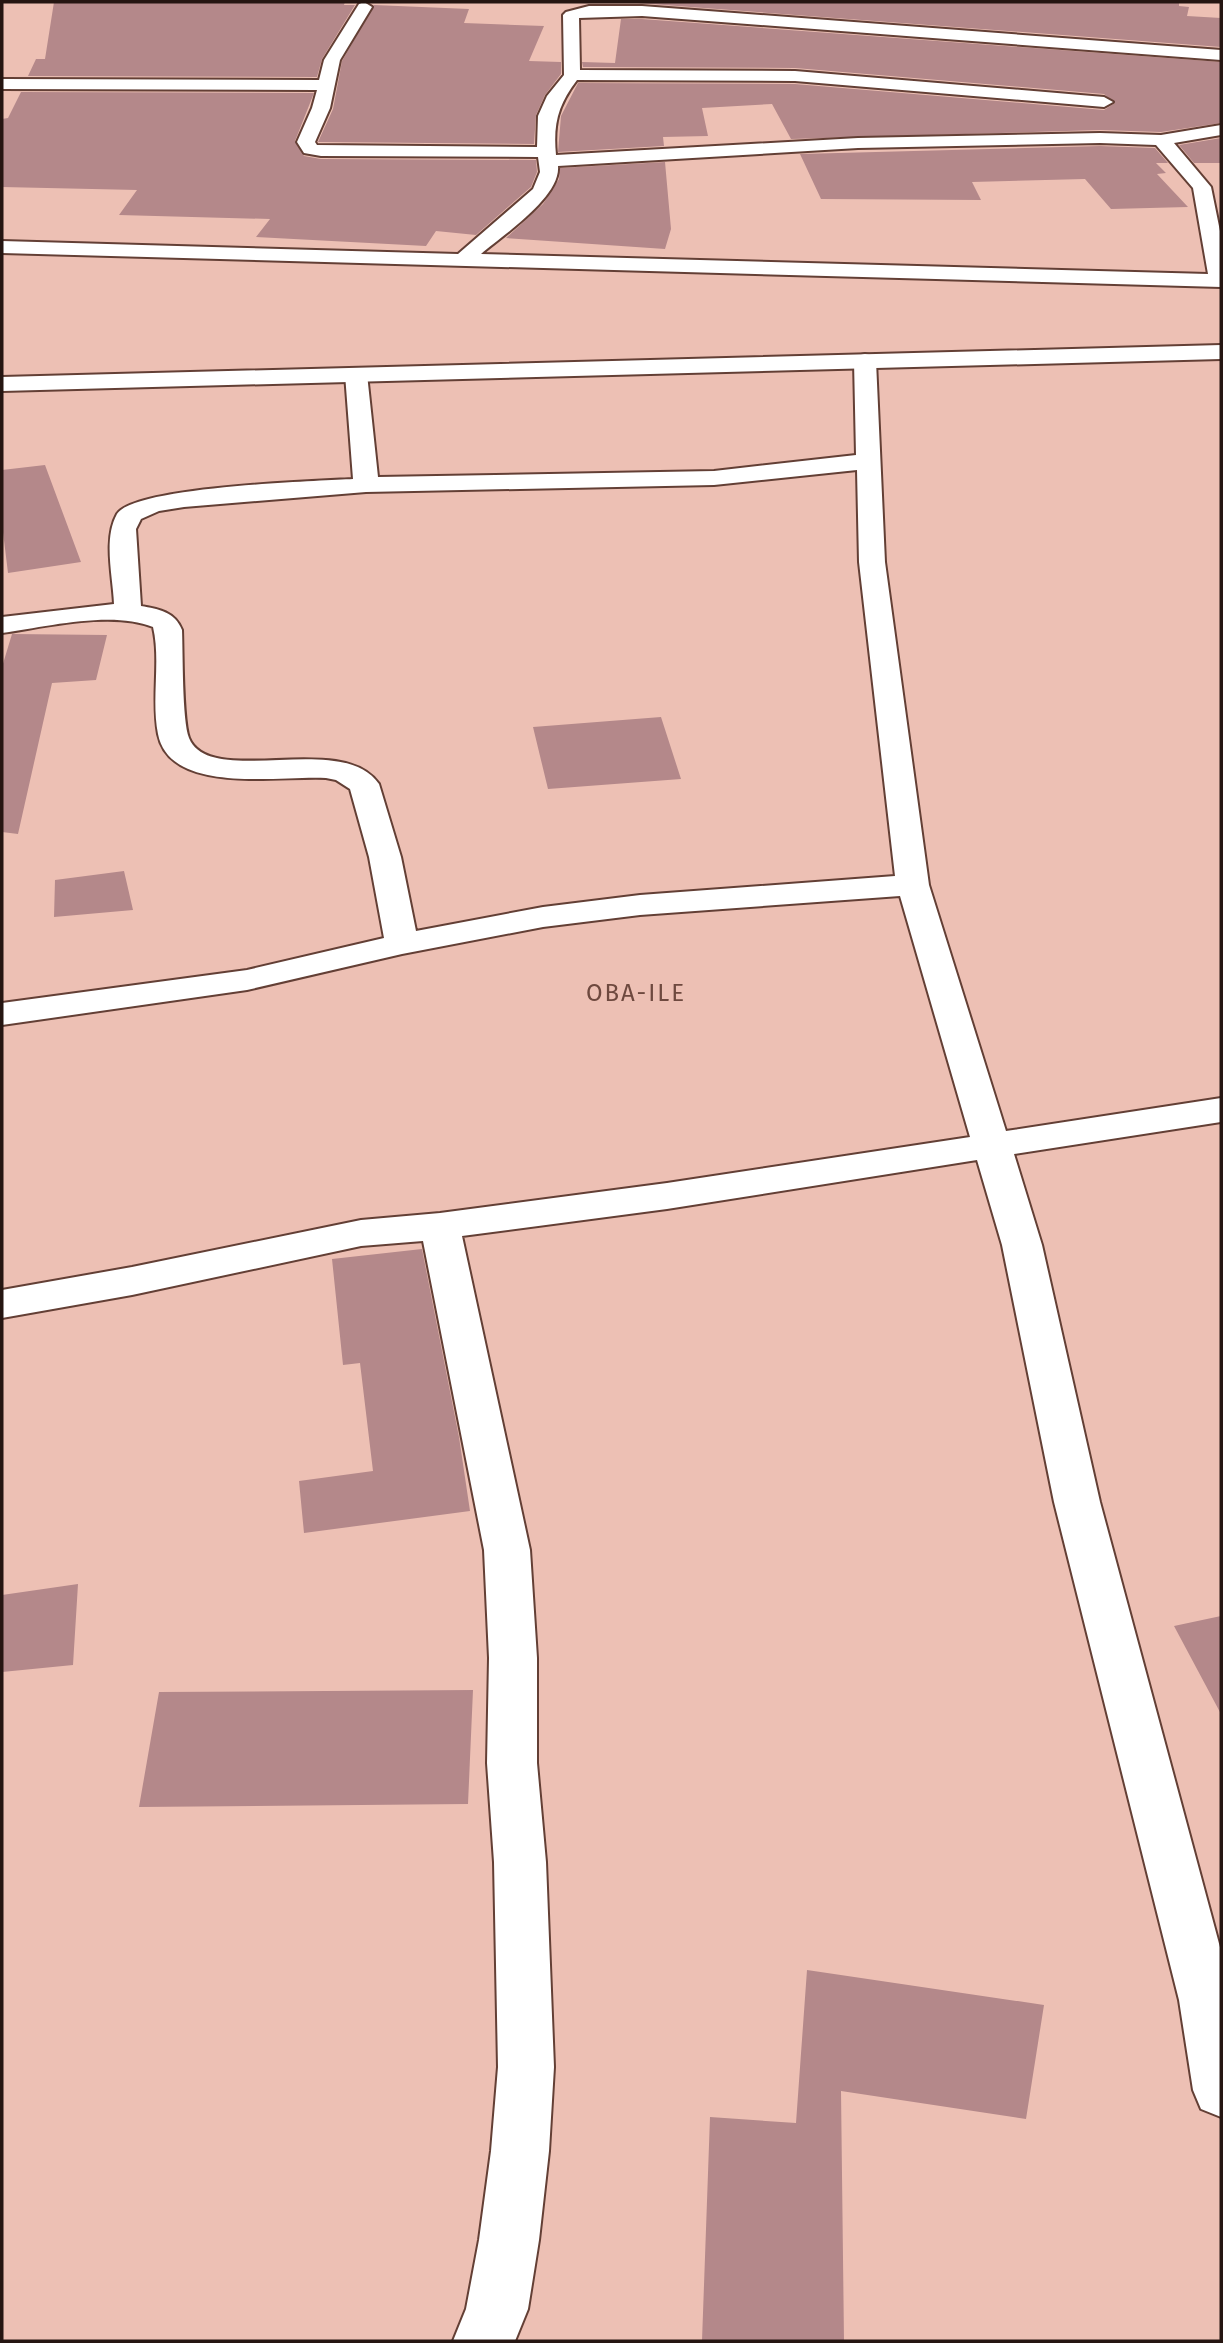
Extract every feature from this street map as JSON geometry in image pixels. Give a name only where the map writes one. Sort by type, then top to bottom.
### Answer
[{"type":"street","points":[[464,259],[541,192],[549,172],[547,116],[556,96],[572,75],[571,15],[585,6],[1221,55]]},
{"type":"street","points":[[364,7],[332,60],[321,108],[306,142],[310,149],[547,156],[858,143],[1100,138],[1160,140],[1221,130]]},
{"type":"street","points":[[572,75],[794,76],[1104,102]]},
{"type":"street","points":[[2,84],[326,85]]},
{"type":"street","points":[[2,247],[1221,281],[1213,203],[1160,140]]},
{"type":"street","points":[[2,384],[1221,353]]},
{"type":"street","points":[[865,361],[874,575],[892,736],[913,885],[1022,1245],[1077,1502],[1208,2000],[1221,2090]]},
{"type":"street","points":[[356,374],[366,485]]},
{"type":"street","points":[[128,611],[123,529],[130,514],[152,505],[184,499],[366,485],[714,478],[869,461]]},
{"type":"street","points":[[2,625],[128,611],[155,615],[165,622],[168,630],[173,736],[180,749],[192,760],[240,769],[296,768],[345,773],[363,784],[385,857],[402,944]]},
{"type":"street","points":[[2,1014],[247,980],[402,944],[542,917],[626,907],[913,885]]},
{"type":"street","points":[[2,1304],[132,1281],[361,1233],[440,1226],[667,1196],[1221,1110]]},
{"type":"street","points":[[440,1226],[507,1550],[513,1658],[512,1763],[520,1862],[526,2067],[520,2151],[509,2240],[497,2309],[484,2341]]},
{"type":"building","points":[[54,2],[345,2],[344,5],[355,5],[322,59],[317,77],[28,76],[36,59],[45,59]]},
{"type":"building","points":[[624,2],[1179,3],[1179,6],[1189,7],[1187,16],[1221,18],[1221,47]]},
{"type":"building","points":[[374,5],[469,9],[464,23],[544,26],[529,61],[561,62],[561,74],[545,95],[536,115],[534,144],[318,142],[333,109],[342,61]]},
{"type":"building","points":[[621,19],[1221,62],[1221,123],[1161,132],[1100,130],[791,139],[772,104],[702,108],[708,136],[663,137],[664,146],[558,152],[561,116],[578,83],[795,84],[1104,110],[1115,103],[1104,94],[795,68],[583,67],[582,62],[615,63]]},
{"type":"building","points":[[21,92],[314,93],[295,141],[304,156],[321,159],[536,160],[537,172],[531,187],[476,235],[436,231],[426,246],[256,237],[270,219],[119,215],[137,190],[2,187],[2,119],[8,118]]},
{"type":"building","points":[[1221,138],[1221,163],[1194,163],[1179,145]]},
{"type":"building","points":[[1100,146],[1155,148],[1168,163],[1156,163],[1166,173],[1157,174],[1188,207],[1111,209],[1085,179],[972,182],[981,200],[821,199],[800,154]]},
{"type":"building","points":[[665,162],[671,229],[665,249],[506,238],[543,204],[559,179],[560,168]]},
{"type":"building","points":[[45,465],[81,562],[8,573],[2,524],[2,470]]},
{"type":"building","points":[[12,634],[107,635],[96,680],[52,683],[18,834],[2,832],[2,667]]},
{"type":"building","points":[[661,717],[681,779],[548,789],[533,727]]},
{"type":"building","points":[[124,871],[133,910],[54,917],[55,880]]},
{"type":"building","points":[[422,1249],[459,1437],[470,1511],[304,1533],[299,1481],[373,1471],[360,1363],[343,1365],[332,1259]]},
{"type":"building","points":[[78,1584],[73,1665],[2,1672],[2,1595]]},
{"type":"building","points":[[1221,1616],[1221,1714],[1174,1626]]},
{"type":"building","points":[[473,1690],[468,1804],[139,1807],[159,1692]]},
{"type":"building","points":[[807,1970],[1044,2005],[1026,2119],[841,2091],[844,2341],[702,2341],[710,2117],[796,2123]]},
{"type":"district","name":"OBA-ILE","points":[[636,993]]}]
